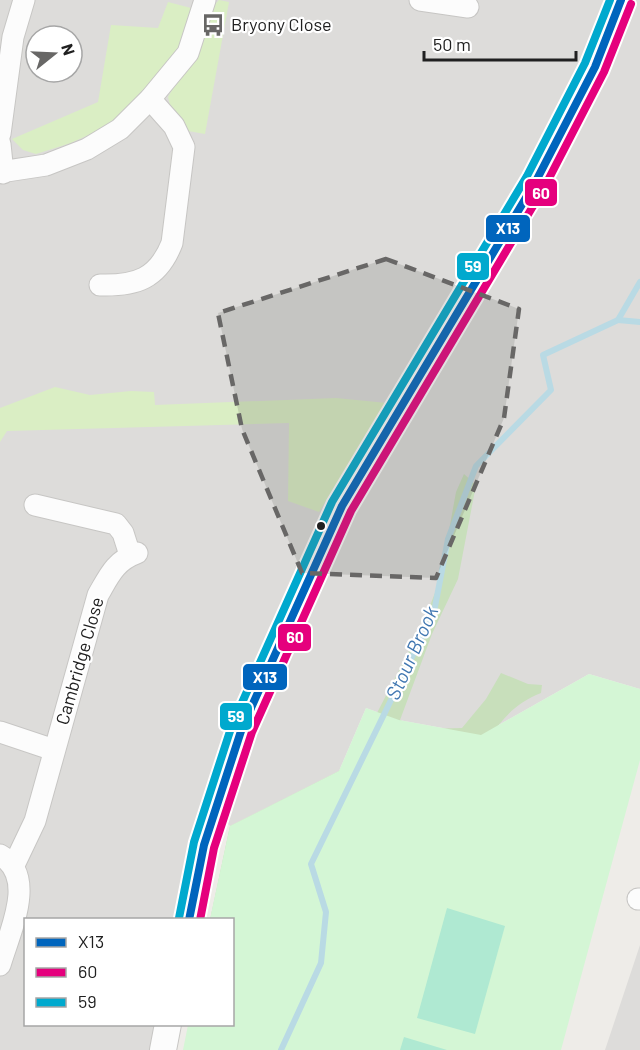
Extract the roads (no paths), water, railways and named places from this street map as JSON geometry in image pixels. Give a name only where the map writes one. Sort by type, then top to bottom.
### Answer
[{"type":"street","points":[[0,134],[13,37],[24,0]]},
{"type":"street","points":[[0,144],[2,172],[46,165],[87,149],[120,129],[150,99],[188,53],[206,0]]},
{"type":"street","points":[[420,0],[468,7]]},
{"type":"street","points":[[189,918],[204,844],[242,728],[342,506],[536,182],[595,67],[621,0]]},
{"type":"street","points":[[100,285],[128,286],[145,280],[167,257],[172,243],[184,147],[174,126],[150,99]]},
{"type":"street","name":"Cambridge Close","points":[[7,860],[34,821],[98,595],[113,568],[134,554],[116,524],[35,505]]},
{"type":"street","name":"Cambridge Close","points":[[0,732],[54,750]]},
{"type":"street","points":[[0,965],[19,897],[19,882],[7,860]]},
{"type":"street","points":[[163,1050],[168,1026]]},
{"type":"waterway","name":"Stour Brook","points":[[281,1050],[321,963],[326,912],[311,864],[434,612],[448,539],[476,466],[551,390],[543,355],[618,320],[640,282]]},
{"type":"waterway","points":[[618,320],[640,322]]},
{"type":"place","name":"Bryony Close","points":[[213,25]]}]
